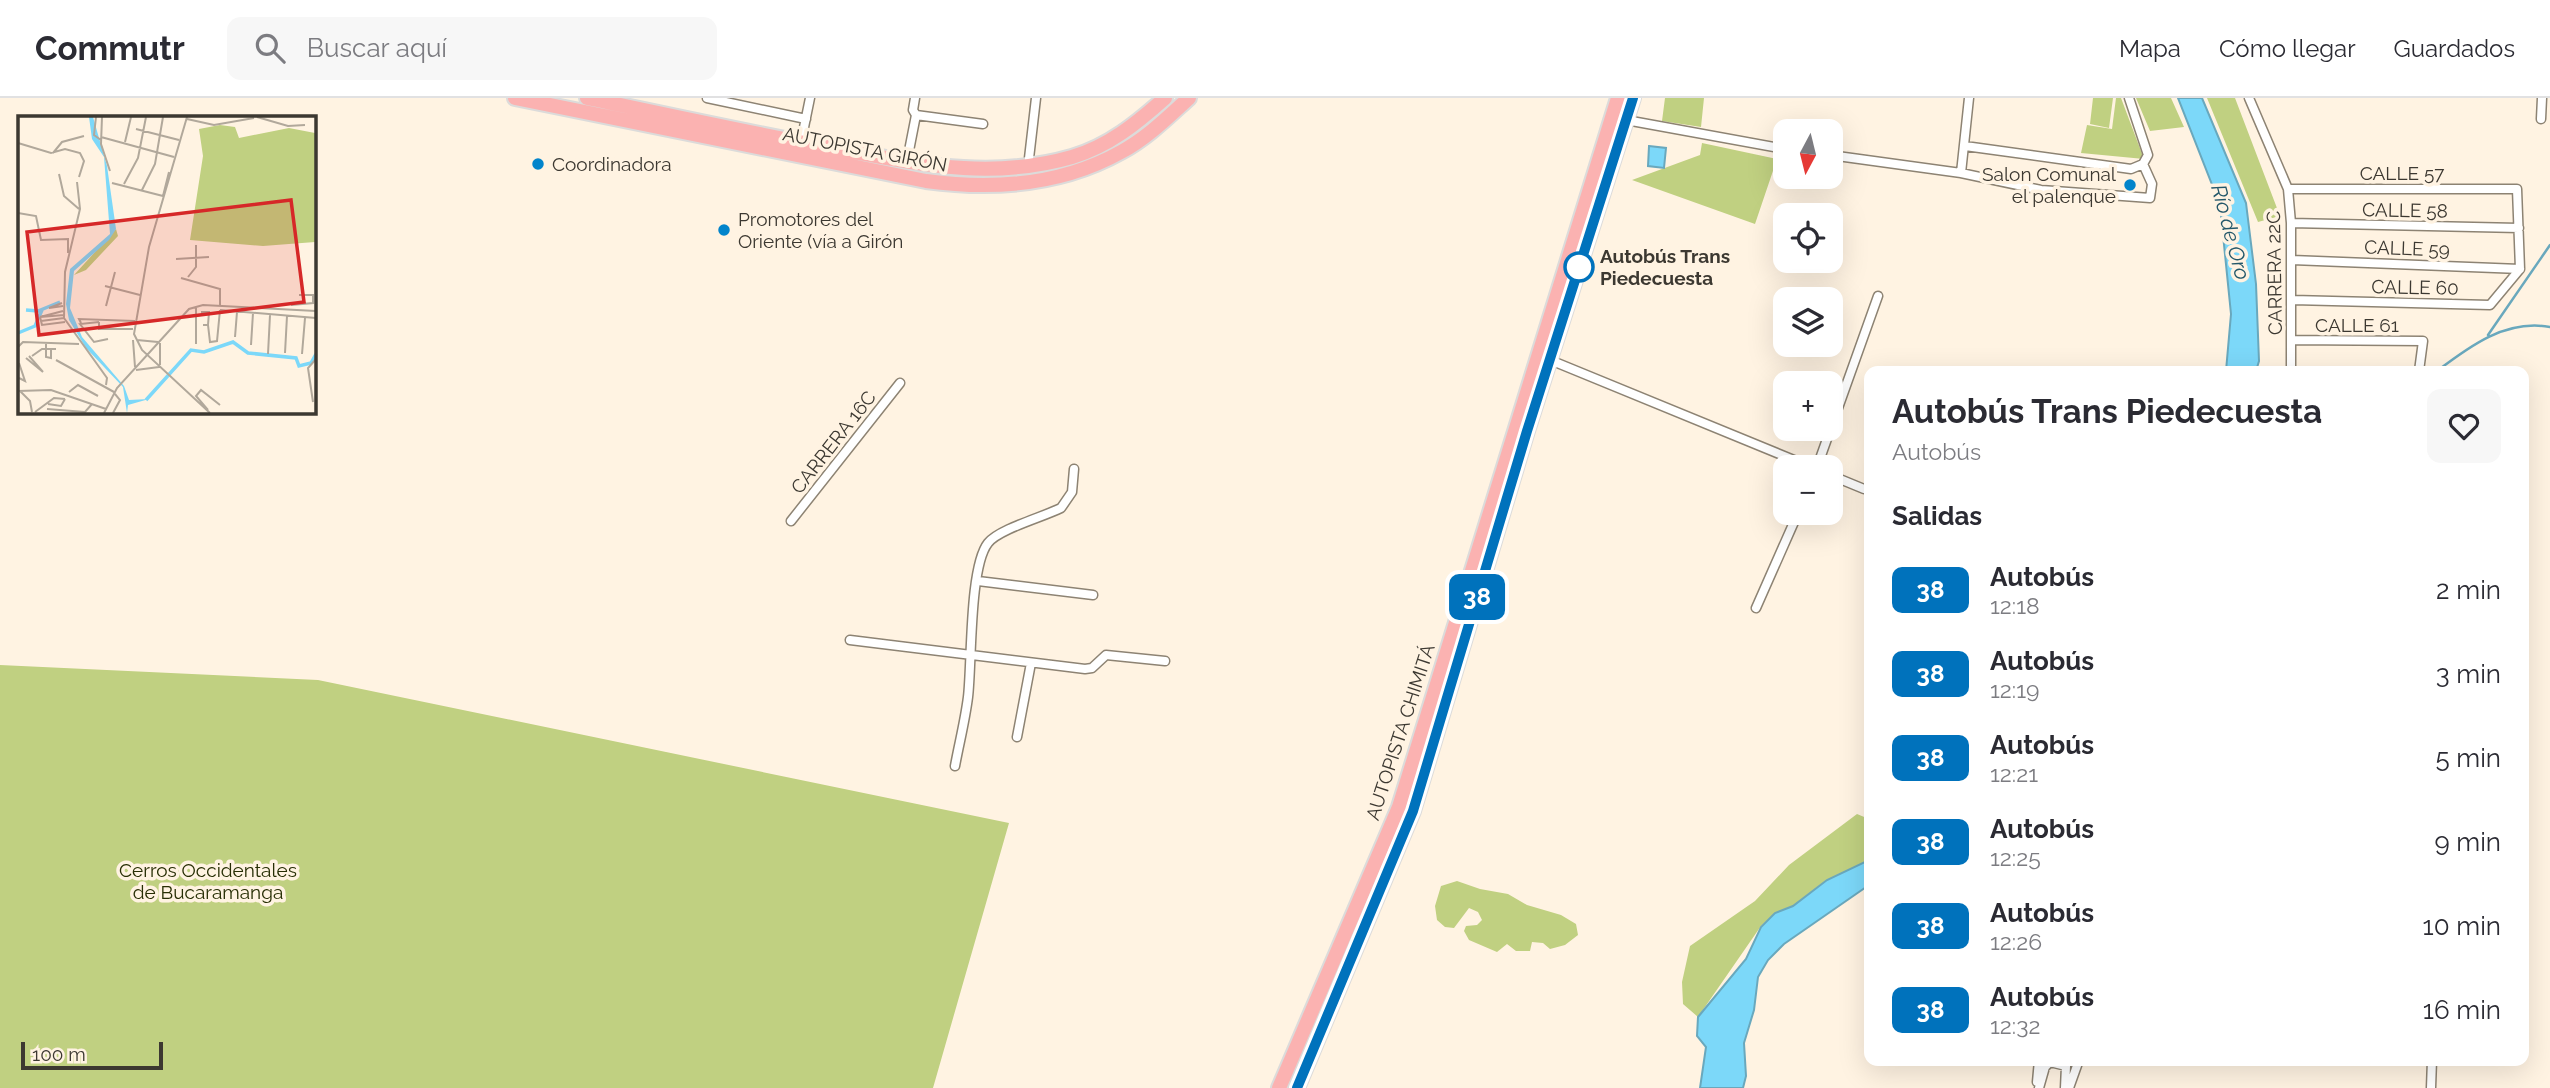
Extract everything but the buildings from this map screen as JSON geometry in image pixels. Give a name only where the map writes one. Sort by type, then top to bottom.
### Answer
[{"type":"highway","name":"AUTOPISTA GIRÓN","points":[[515,98],[926,181],[990,187],[1038,180],[1112,156],[1149,133],[1189,98]]},
{"type":"highway","name":"AUTOPISTA GIRÓN","points":[[587,98],[802,142],[963,170],[1028,167],[1075,156],[1119,136],[1166,98]]},
{"type":"highway","name":"AUTOPISTA CHIMITÁ","points":[[1279,1088],[1399,807],[1618,98]]},
{"type":"highway","name":"AUTOPISTA CHIMITÁ","points":[[1297,1088],[1413,811],[1549,360],[1633,98]]},
{"type":"street","points":[[707,98],[806,119]]},
{"type":"street","points":[[802,142],[810,98]]},
{"type":"street","points":[[907,161],[916,115],[913,110],[915,98]]},
{"type":"street","points":[[1028,167],[1035,98]]},
{"type":"street","points":[[1961,173],[1969,98]]},
{"type":"street","points":[[1965,146],[2131,169],[2143,164],[2148,155],[2129,98]]},
{"type":"street","name":"CARRERA 22C","points":[[2249,98],[2288,189],[2293,300],[2291,366]]},
{"type":"street","points":[[2541,119],[2542,98]]},
{"type":"street","points":[[916,115],[983,124]]},
{"type":"street","points":[[1626,120],[1773,147]]},
{"type":"street","points":[[1843,157],[1961,173],[2041,190],[2150,198],[2152,184],[2143,164]]},
{"type":"street","name":"CALLE 57","points":[[2288,189],[2517,189],[2519,228]]},
{"type":"street","name":"CALLE 58","points":[[2291,223],[2519,228]]},
{"type":"street","points":[[2519,228],[2520,269]]},
{"type":"street","name":"CALLE 59","points":[[2292,260],[2520,269]]},
{"type":"street","name":"CALLE 60","points":[[2293,300],[2490,305],[2520,269]]},
{"type":"street","points":[[1821,455],[1878,296]]},
{"type":"street","name":"CALLE 61","points":[[2291,341],[2423,341],[2419,366]]},
{"type":"street","points":[[1549,360],[1782,455]]},
{"type":"street","name":"CARRERA 16C","points":[[791,521],[900,383]]},
{"type":"street","points":[[955,766],[968,695],[969,656],[981,559],[988,543],[998,536],[1061,508],[1072,492],[1074,469]]},
{"type":"street","points":[[1843,480],[1864,489]]},
{"type":"street","points":[[1756,608],[1793,525]]},
{"type":"street","points":[[978,581],[1093,595]]},
{"type":"street","points":[[850,640],[1084,669],[1092,668],[1106,655],[1165,662]]},
{"type":"street","points":[[1017,737],[1031,663]]},
{"type":"street","points":[[2038,1088],[2039,1066]]},
{"type":"street","points":[[2038,1088],[2046,1066]]},
{"type":"street","points":[[2066,1066],[2067,1088]]},
{"type":"street","points":[[2067,1088],[2076,1066]]},
{"type":"street","points":[[2431,1088],[2432,1066]]},
{"type":"green space","points":[[1665,98],[1704,98],[1701,127],[1662,121]]},
{"type":"green space","points":[[2093,98],[2113,98],[2109,128],[2090,124]]},
{"type":"green space","points":[[2116,98],[2121,98],[2144,159],[2081,153],[2087,125],[2112,129]]},
{"type":"green space","points":[[2136,98],[2171,98],[2184,127],[2150,131]]},
{"type":"green space","points":[[2207,98],[2235,98],[2280,216],[2258,222]]},
{"type":"green space","points":[[1702,143],[1773,158],[1773,171],[1755,224],[1632,180],[1700,155]]},
{"type":"green space","name":"Cerros Occidentales de Bucaramanga","points":[[0,665],[318,680],[1009,823],[933,1088],[0,1088]]},
{"type":"green space","points":[[1857,814],[1864,817],[1864,862],[1827,880],[1793,906],[1775,913],[1761,926],[1698,1017],[1683,1004],[1682,982],[1690,946],[1755,901],[1789,865]]},
{"type":"green space","points":[[1457,881],[1508,894],[1527,905],[1561,915],[1576,924],[1578,935],[1565,945],[1550,949],[1543,943],[1532,942],[1530,951],[1516,951],[1507,944],[1497,952],[1469,940],[1464,931],[1466,926],[1477,925],[1482,920],[1478,912],[1469,908],[1454,928],[1445,927],[1437,920],[1435,906],[1441,886]]},
{"type":"water","name":"Río de Oro","points":[[2178,98],[2202,98],[2246,203],[2256,284],[2258,366],[2226,366],[2231,314],[2220,205]]},
{"type":"water","points":[[1649,146],[1666,148],[1664,168],[1648,166]]},
{"type":"water","points":[[1864,862],[1864,888],[1784,944],[1768,960],[1758,977],[1754,1010],[1744,1043],[1746,1076],[1743,1088],[1700,1088],[1706,1047],[1697,1036],[1698,1017],[1746,959],[1761,927],[1775,913],[1793,906],[1827,880]]},
{"type":"waterway","points":[[2488,335],[2550,245]]},
{"type":"waterway","points":[[2444,366],[2462,352],[2504,331],[2518,327],[2550,327]]},
{"type":"bus line","name":"38","points":[[1297,1088],[1413,811],[1527,431],[1633,98]]},
{"type":"place","name":"Coordinadora","points":[[538,164]]},
{"type":"place","name":"Salon Comunal el palenque","points":[[2130,185]]},
{"type":"place","name":"Promotores del Oriente (vía a Girón","points":[[724,230]]},
{"type":"place","name":"Autobús Trans Piedecuesta","points":[[1579,267]]}]
